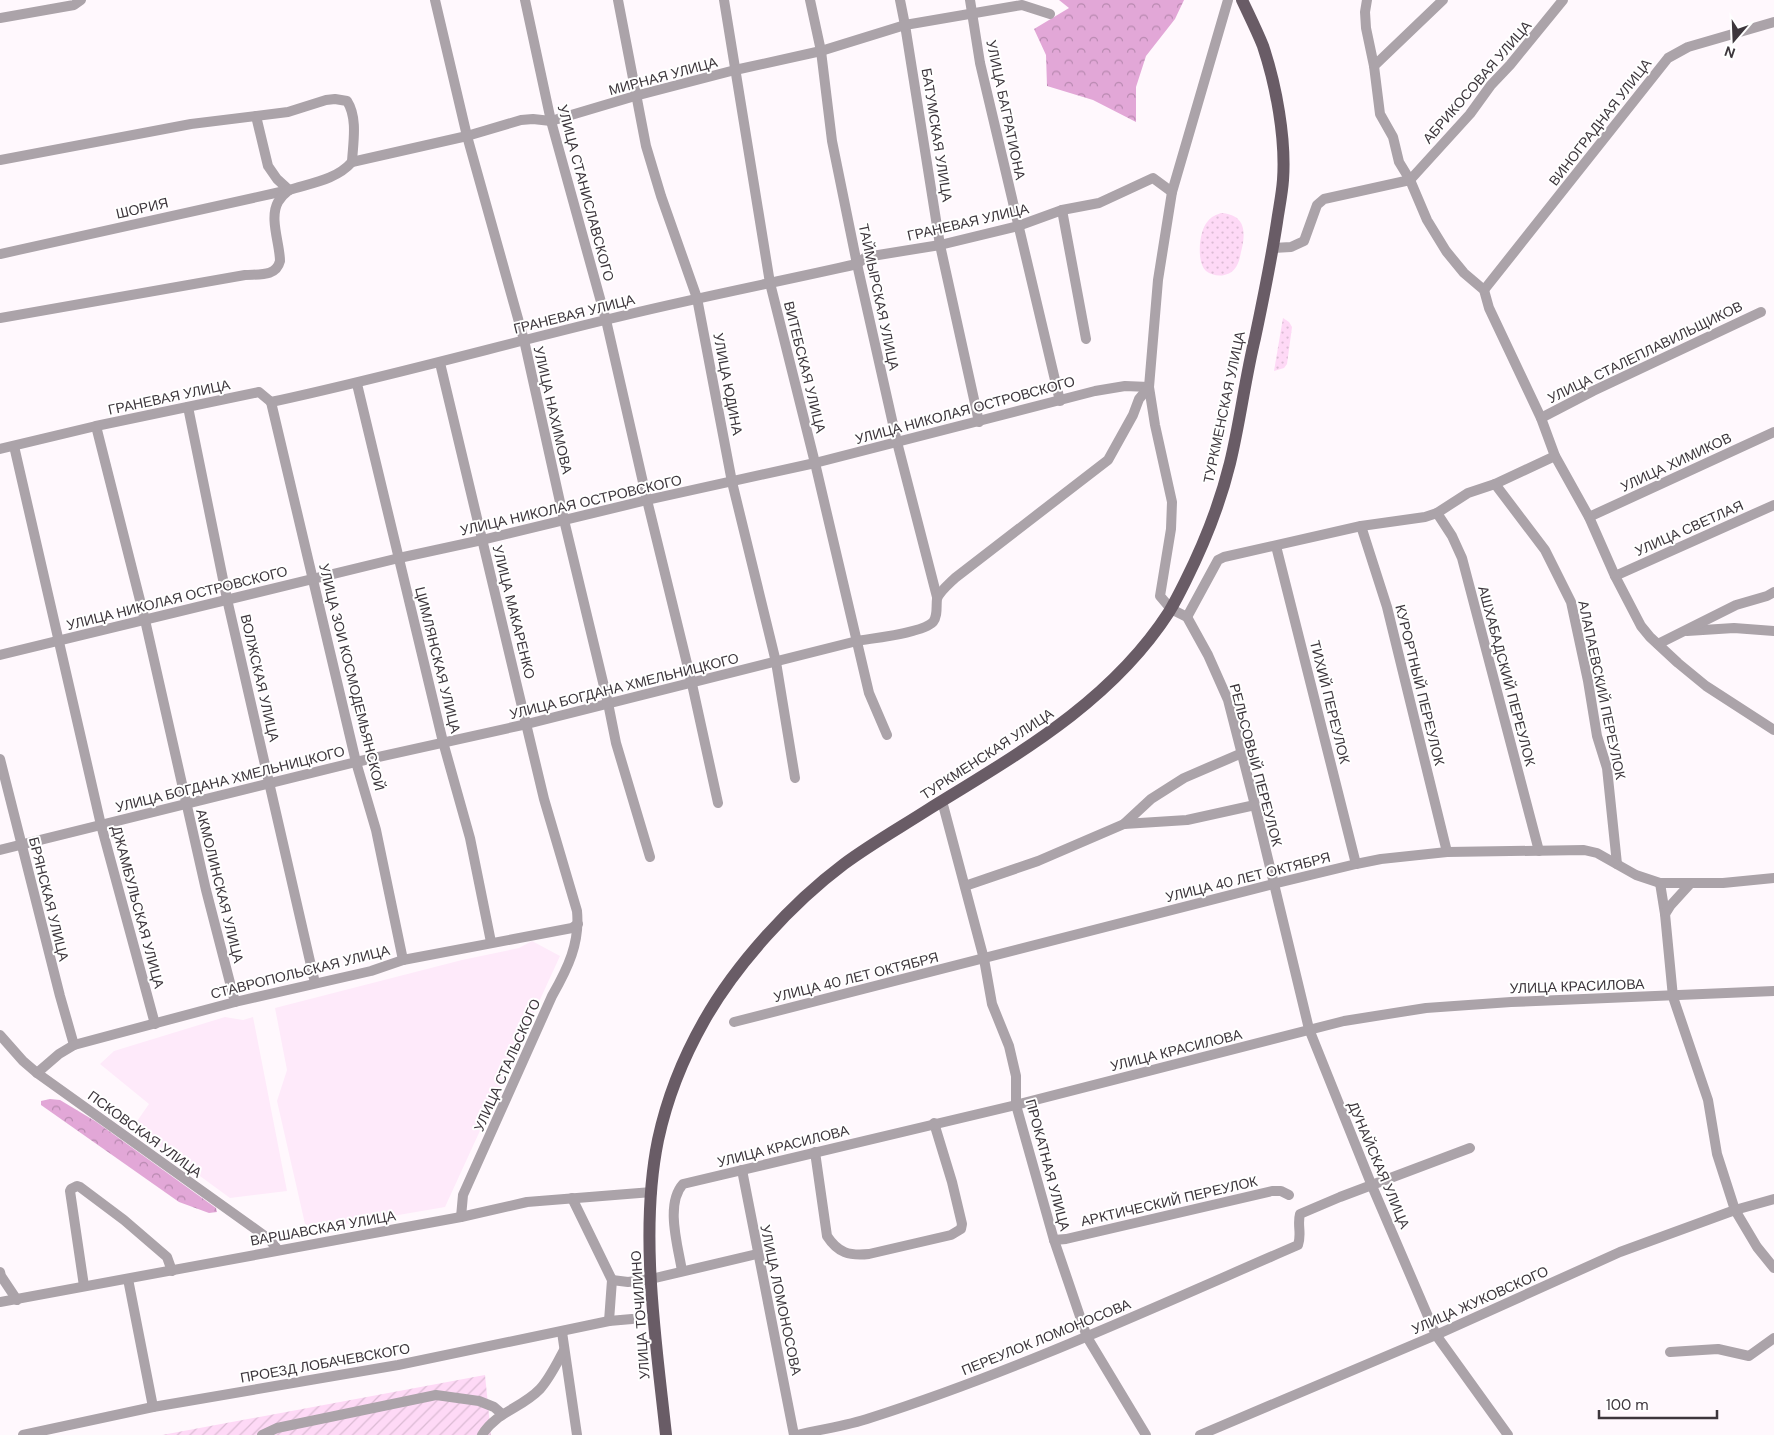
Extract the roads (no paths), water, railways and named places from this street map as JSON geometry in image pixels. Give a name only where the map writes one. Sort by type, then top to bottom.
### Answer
[{"type":"main road","name":"ТУРКМЕНСКАЯ УЛИЦА","points":[[652,1192],[658,1140],[673,1084],[704,1021],[728,983],[773,930],[825,879],[844,864],[886,835],[1037,742],[1086,704],[1126,667],[1171,609],[1208,531],[1231,459],[1244,382],[1273,248],[1283,180],[1282,132],[1269,68],[1262,45],[1242,0]]},
{"type":"main road","name":"УЛИЦА ТОЧИЛИНО","points":[[652,1192],[649,1230],[651,1279],[666,1435]]},
{"type":"street","points":[[0,18],[74,5],[81,0]]},
{"type":"street","name":"УЛИЦА НАХИМОВА","points":[[435,0],[467,136],[524,340],[616,744],[650,857]]},
{"type":"street","name":"УЛИЦА СТАНИСЛАВСКОГО","points":[[525,0],[551,121],[606,320],[718,802]]},
{"type":"street","name":"УЛИЦА ЮДИНА","points":[[618,0],[646,146],[697,298],[732,482],[776,662],[795,778]]},
{"type":"street","name":"ВИТЕБСКАЯ УЛИЦА","points":[[724,0],[770,283],[869,693],[887,735]]},
{"type":"street","name":"ТАЙМЫРСКАЯ УЛИЦА","points":[[810,0],[821,51],[832,141],[857,264],[897,442],[938,597]]},
{"type":"street","name":"БАТУМСКАЯ УЛИЦА","points":[[900,0],[940,245],[979,422]]},
{"type":"street","name":"УЛИЦА БАГРАТИОНА","points":[[970,0],[980,63],[1060,401]]},
{"type":"street","points":[[1228,0],[1172,192],[1158,280],[1149,386],[1155,425],[1172,502],[1171,529],[1160,596],[1171,609],[1187,617],[1218,560],[1232,555],[1361,526],[1425,517],[1437,513],[1468,493],[1495,484],[1555,456]]},
{"type":"street","points":[[1368,0],[1365,12],[1366,28],[1374,66],[1380,114],[1393,137],[1399,162],[1410,180],[1427,220],[1446,251],[1464,273],[1484,290],[1490,308],[1541,418],[1555,456],[1589,517],[1615,576],[1641,626],[1678,663],[1706,686],[1774,730]]},
{"type":"street","points":[[1374,66],[1443,0]]},
{"type":"street","name":"АБРИКОСОВАЯ УЛИЦА","points":[[1410,180],[1470,114],[1491,85],[1510,65],[1563,0]]},
{"type":"street","name":"МИРНАЯ УЛИЦА","points":[[289,190],[335,177],[346,170],[352,162],[467,136],[521,120],[551,121],[635,96],[735,70],[821,51],[905,25],[1022,6],[1050,14]]},
{"type":"street","name":"ВИНОГРАДНАЯ УЛИЦА","points":[[1484,290],[1668,58],[1688,47],[1774,22]]},
{"type":"street","points":[[0,160],[191,124],[288,112],[335,99],[347,101],[352,109],[352,162]]},
{"type":"street","points":[[0,318],[245,275],[274,272],[279,267],[280,261],[275,225],[276,209],[279,200],[289,190],[277,179],[268,166],[256,116]]},
{"type":"street","name":"ГРАНЕВАЯ УЛИЦА","points":[[0,449],[96,426],[259,392],[271,402],[357,384],[524,340],[697,298],[857,264],[866,257],[940,245],[1018,226],[1062,210],[1099,204],[1153,178],[1172,192]]},
{"type":"street","points":[[1273,248],[1291,248],[1304,241],[1317,205],[1324,199],[1410,180]]},
{"type":"street","name":"ШОРИЯ","points":[[0,254],[289,190]]},
{"type":"street","points":[[1062,210],[1086,339]]},
{"type":"street","name":"УЛИЦА СТАЛЕПЛАВИЛЬЩИКОВ","points":[[1541,418],[1593,390],[1761,312]]},
{"type":"street","name":"УЛИЦА МАКАРЕНКО","points":[[440,363],[544,799],[577,911],[578,924]]},
{"type":"street","name":"ЦИМЛЯНСКАЯ УЛИЦА","points":[[357,384],[444,742],[470,838],[491,942]]},
{"type":"street","name":"УЛИЦА НИКОЛАЯ ОСТРОВСКОГО","points":[[0,655],[399,558],[815,463],[1060,401],[1095,390],[1125,386],[1149,386]]},
{"type":"street","points":[[938,597],[955,578],[1108,460],[1133,414],[1139,398],[1149,386]]},
{"type":"street","name":"УЛИЦА ЗОИ КОСМОДЕМЬЯНСКОЙ","points":[[271,402],[356,762],[376,830],[403,960]]},
{"type":"street","name":"ВОЛЖСКАЯ УЛИЦА","points":[[188,407],[227,599],[316,984]]},
{"type":"street","name":"АКМОЛИНСКАЯ УЛИЦА","points":[[96,426],[145,620],[206,890],[235,1002]]},
{"type":"street","name":"УЛИЦА ХИМИКОВ","points":[[1589,517],[1774,432]]},
{"type":"street","name":"ДЖАМБУЛЬСКАЯ УЛИЦА","points":[[14,446],[101,825],[155,1024]]},
{"type":"street","name":"АЛАПАЕВСКИЙ ПЕРЕУЛОК","points":[[1495,484],[1545,550],[1571,602],[1588,681],[1597,736],[1607,768],[1618,864]]},
{"type":"street","name":"УЛИЦА СВЕТЛАЯ","points":[[1615,576],[1774,505]]},
{"type":"street","name":"АШХАБАДСКИЙ ПЕРЕУЛОК","points":[[1437,513],[1452,536],[1462,558],[1539,851]]},
{"type":"street","name":"КУРОРТНЫЙ ПЕРЕУЛОК","points":[[1361,526],[1387,607],[1447,852]]},
{"type":"street","name":"ТИХИЙ ПЕРЕУЛОК","points":[[1276,546],[1356,864]]},
{"type":"street","points":[[1658,644],[1736,605],[1768,596],[1774,592]]},
{"type":"street","name":"УЛИЦА БОГДАНА ХМЕЛЬНИЦКОГО","points":[[0,850],[356,762],[527,724],[857,641],[897,634],[927,626],[934,621],[938,597]]},
{"type":"street","name":"РЕЛЬСОВЫЙ ПЕРЕУЛОК","points":[[1187,617],[1208,655],[1228,700],[1273,884]]},
{"type":"street","points":[[1681,632],[1734,628],[1774,631]]},
{"type":"street","points":[[965,886],[1038,861],[1124,824],[1151,799],[1184,778],[1242,752]]},
{"type":"street","name":"БРЯНСКАЯ УЛИЦА","points":[[0,759],[74,1044]]},
{"type":"street","name":"ПРОКАТНАЯ УЛИЦА","points":[[942,801],[984,959],[992,1004],[1009,1046],[1016,1076],[1016,1105],[1054,1240],[1087,1337],[1146,1435]]},
{"type":"street","points":[[1124,824],[1187,820],[1255,805]]},
{"type":"street","name":"УЛИЦА 40 ЛЕТ ОКТЯБРЯ","points":[[734,1022],[1273,884],[1381,859],[1447,852],[1584,850],[1597,853],[1636,875],[1660,883],[1723,883],[1774,878]]},
{"type":"street","points":[[1660,883],[1673,996],[1708,1100],[1718,1154],[1735,1210],[1757,1247],[1774,1268]]},
{"type":"street","name":"ДУНАЙСКАЯ УЛИЦА","points":[[1273,884],[1309,1029],[1372,1186],[1436,1335],[1508,1435]]},
{"type":"street","points":[[1665,914],[1690,884]]},
{"type":"street","name":"СТАВРОПОЛЬСКАЯ УЛИЦА","points":[[37,1073],[74,1044],[235,1002],[371,971],[403,960],[572,928],[578,924]]},
{"type":"street","name":"УЛИЦА СТАЛЬСКОГО","points":[[460,1217],[463,1195],[552,996],[567,970],[576,944],[578,924]]},
{"type":"street","name":"УЛИЦА КРАСИЛОВА","points":[[682,1271],[674,1220],[674,1199],[677,1190],[683,1184],[1016,1105],[1309,1029],[1344,1022],[1426,1008],[1511,1002],[1774,991]]},
{"type":"street","name":"ПСКОВСКАЯ УЛИЦА","points":[[0,1035],[23,1061],[37,1073],[200,1192],[269,1239],[278,1250]]},
{"type":"street","points":[[815,1152],[827,1236],[834,1247],[847,1253],[858,1255],[933,1239],[958,1232],[962,1224],[952,1182],[934,1123]]},
{"type":"street","points":[[1372,1186],[1470,1148]]},
{"type":"street","name":"УЛИЦА ЛОМОНОСОВА","points":[[742,1170],[757,1254],[795,1435]]},
{"type":"street","points":[[84,1286],[70,1191],[77,1186],[124,1220],[167,1257],[172,1271]]},
{"type":"street","name":"ПЕРЕУЛОК ЛОМОНОСОВА","points":[[795,1435],[869,1419],[1005,1370],[1087,1337],[1298,1245],[1300,1238],[1298,1222],[1300,1214],[1372,1186]]},
{"type":"street","name":"АРКТИЧЕСКИЙ ПЕРЕУЛОК","points":[[1054,1240],[1066,1239],[1272,1191],[1281,1191],[1289,1196]]},
{"type":"street","name":"ВАРШАВСКАЯ УЛИЦА","points":[[0,1302],[460,1217],[526,1202],[652,1192]]},
{"type":"street","points":[[572,1198],[612,1280],[609,1321]]},
{"type":"street","name":"УЛИЦА ЖУКОВСКОГО","points":[[1200,1435],[1436,1335],[1620,1252],[1735,1210],[1774,1199]]},
{"type":"street","points":[[612,1280],[628,1282],[651,1279],[757,1254]]},
{"type":"street","points":[[0,1272],[0,1276],[17,1300]]},
{"type":"street","points":[[128,1279],[153,1407]]},
{"type":"street","name":"ПРОЕЗД ЛОБАЧЕВСКОГО","points":[[23,1435],[153,1407],[398,1365],[609,1321],[632,1319]]},
{"type":"street","points":[[562,1332],[577,1435]]},
{"type":"street","points":[[1670,1352],[1718,1349],[1749,1356],[1774,1338]]},
{"type":"street","points":[[482,1435],[494,1420],[539,1390],[550,1376],[564,1350]]},
{"type":"street","points":[[262,1435],[277,1428],[436,1395],[479,1401],[494,1407],[502,1414]]}]
